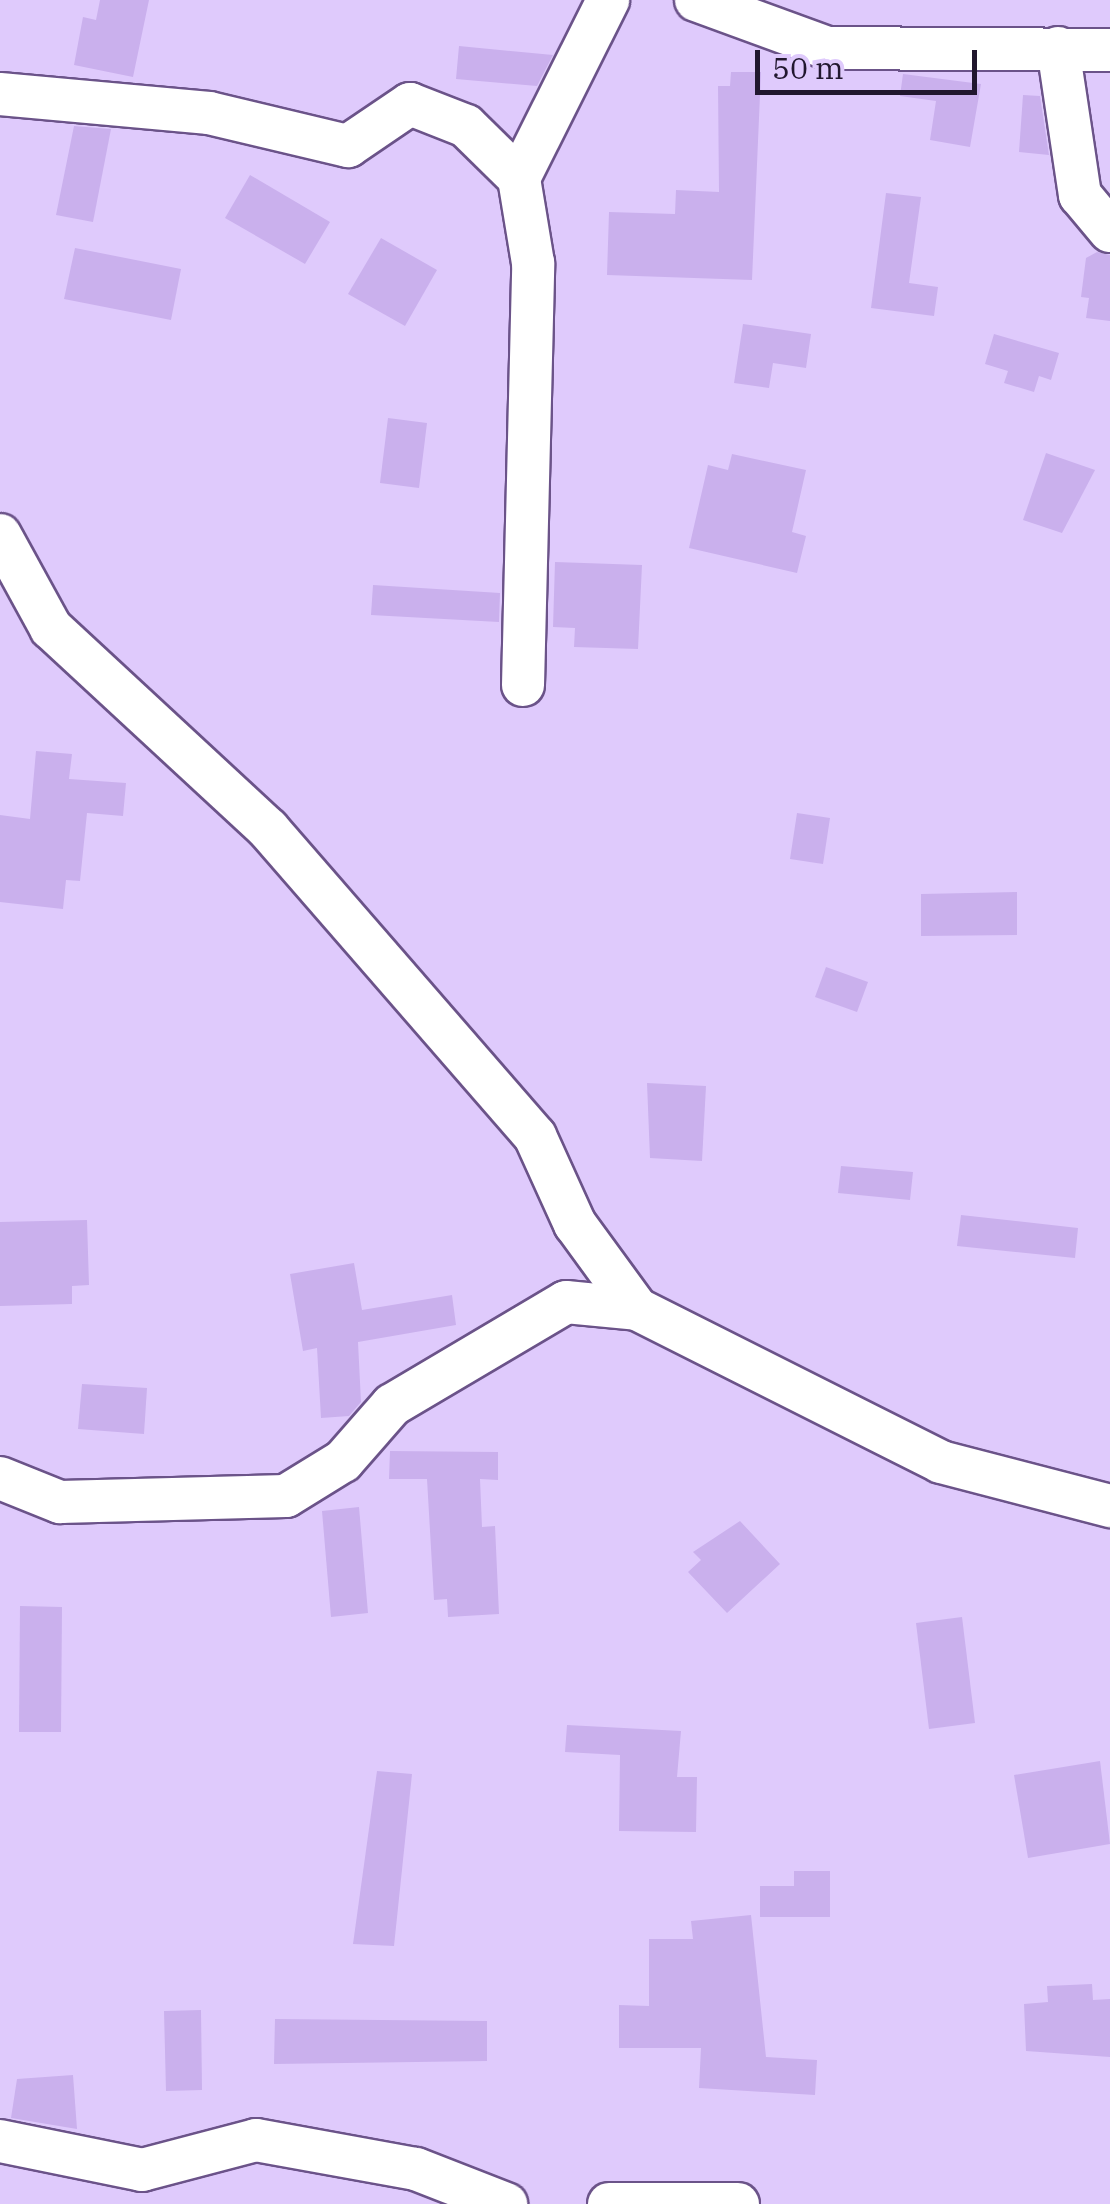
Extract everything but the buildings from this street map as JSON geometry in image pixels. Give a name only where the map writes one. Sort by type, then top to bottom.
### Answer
[{"type":"street","points":[[524,685],[533,263],[519,178],[608,0]]},
{"type":"street","points":[[696,0],[827,48],[1110,50]]},
{"type":"street","points":[[1058,48],[1080,195],[1110,231]]},
{"type":"street","points":[[0,94],[208,113],[348,146],[410,104],[466,126],[519,178]]},
{"type":"street","points":[[0,535],[51,628],[268,829],[523,1122],[575,1224],[637,1308]]},
{"type":"street","points":[[0,1478],[60,1502],[286,1496],[343,1461],[392,1405],[477,1348],[566,1302],[637,1308],[940,1462],[1110,1506]]},
{"type":"street","points":[[0,2141],[152,2187],[256,2140],[416,2169],[506,2204]]},
{"type":"street","points":[[609,2204],[738,2204]]}]
